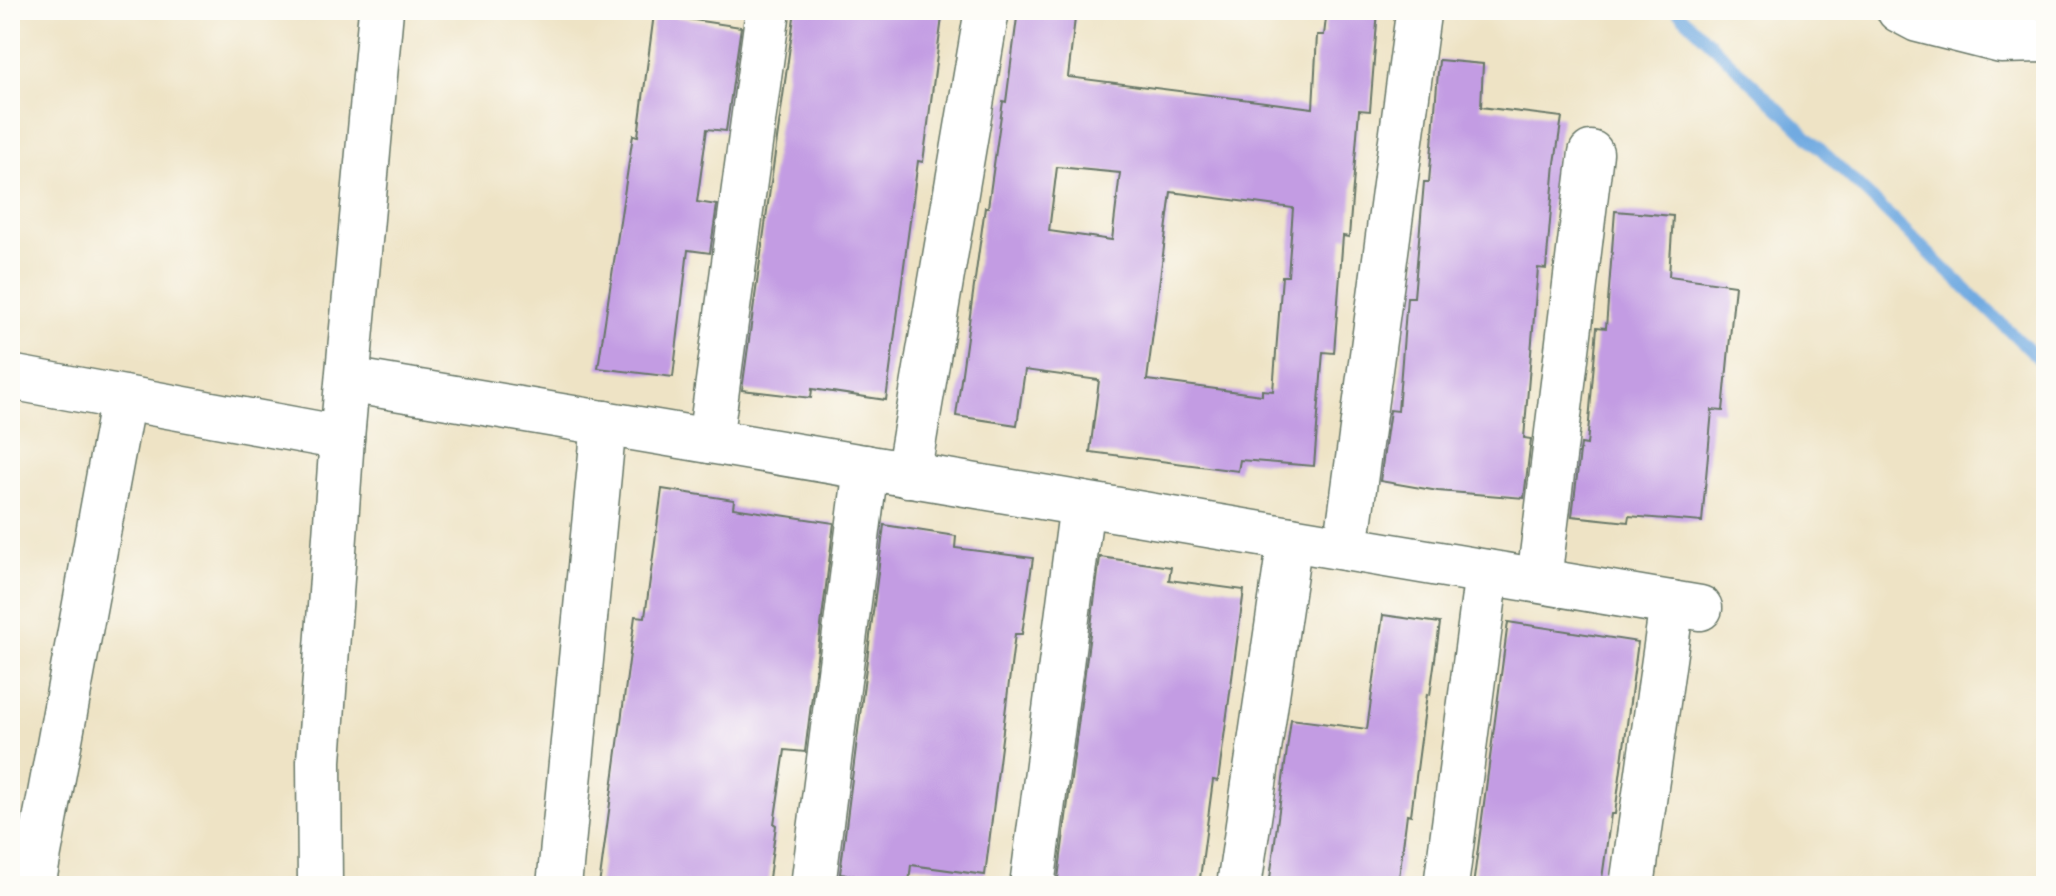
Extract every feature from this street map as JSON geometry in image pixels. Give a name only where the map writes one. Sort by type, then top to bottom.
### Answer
[{"type":"street","points":[[320,886],[319,761],[342,438],[381,10]]},
{"type":"street","points":[[710,441],[768,10]]},
{"type":"street","points":[[908,475],[987,10]]},
{"type":"street","points":[[1899,10],[1918,20],[2001,41],[2046,40]]},
{"type":"street","points":[[1346,548],[1418,14]]},
{"type":"street","points":[[1539,580],[1591,153]]},
{"type":"street","points":[[10,377],[342,438]]},
{"type":"street","points":[[348,380],[1686,606],[1632,886]]},
{"type":"street","points":[[33,886],[123,398]]},
{"type":"street","points":[[559,886],[604,423]]},
{"type":"street","points":[[813,886],[866,467]]},
{"type":"street","points":[[1032,886],[1082,504]]},
{"type":"street","points":[[1239,886],[1290,539]]},
{"type":"street","points":[[1446,886],[1487,572]]},
{"type":"building","points":[[795,10],[943,10],[923,162],[918,161],[886,400],[812,389],[811,398],[742,390]]},
{"type":"building","points":[[1018,10],[1076,10],[1068,77],[1313,108],[1317,35],[1324,35],[1327,10],[1378,10],[1370,111],[1359,110],[1349,237],[1343,236],[1334,353],[1323,352],[1314,466],[1240,460],[1238,471],[1090,452],[1099,380],[1025,370],[1017,425],[956,416],[985,207],[988,207],[1003,101],[1006,102]],"holes":[[[1057,167],[1120,173],[1112,240],[1049,231]],[[1171,192],[1293,208],[1288,276],[1282,276],[1273,391],[1262,390],[1262,395],[1147,380]]]},
{"type":"building","points":[[654,14],[741,27],[726,131],[707,129],[697,202],[717,205],[710,253],[688,250],[673,377],[598,368],[633,135],[638,136]]},
{"type":"building","points":[[1439,60],[1483,64],[1481,107],[1562,117],[1546,269],[1538,268],[1524,438],[1531,439],[1524,498],[1438,491],[1380,481],[1390,410],[1398,411],[1407,297],[1414,297],[1424,182],[1429,182]]},
{"type":"building","points":[[1615,211],[1673,216],[1669,276],[1735,285],[1723,411],[1712,410],[1702,522],[1629,516],[1628,522],[1572,516],[1581,444],[1587,445],[1597,327],[1606,328]]},
{"type":"building","points":[[662,489],[734,500],[733,508],[834,523],[805,752],[785,750],[768,886],[599,886],[635,616],[645,617]]},
{"type":"building","points":[[884,525],[956,536],[955,548],[1033,558],[1022,634],[1015,634],[985,875],[911,865],[909,883],[840,874]]},
{"type":"building","points":[[1100,557],[1171,567],[1169,580],[1244,590],[1218,781],[1213,780],[1199,886],[1057,886]]},
{"type":"building","points":[[1383,615],[1440,623],[1411,815],[1407,814],[1398,886],[1269,886],[1291,719],[1367,729]]},
{"type":"building","points":[[1508,622],[1638,642],[1615,814],[1611,814],[1601,886],[1473,886]]},
{"type":"waterway","points":[[1676,10],[2046,366]]}]
